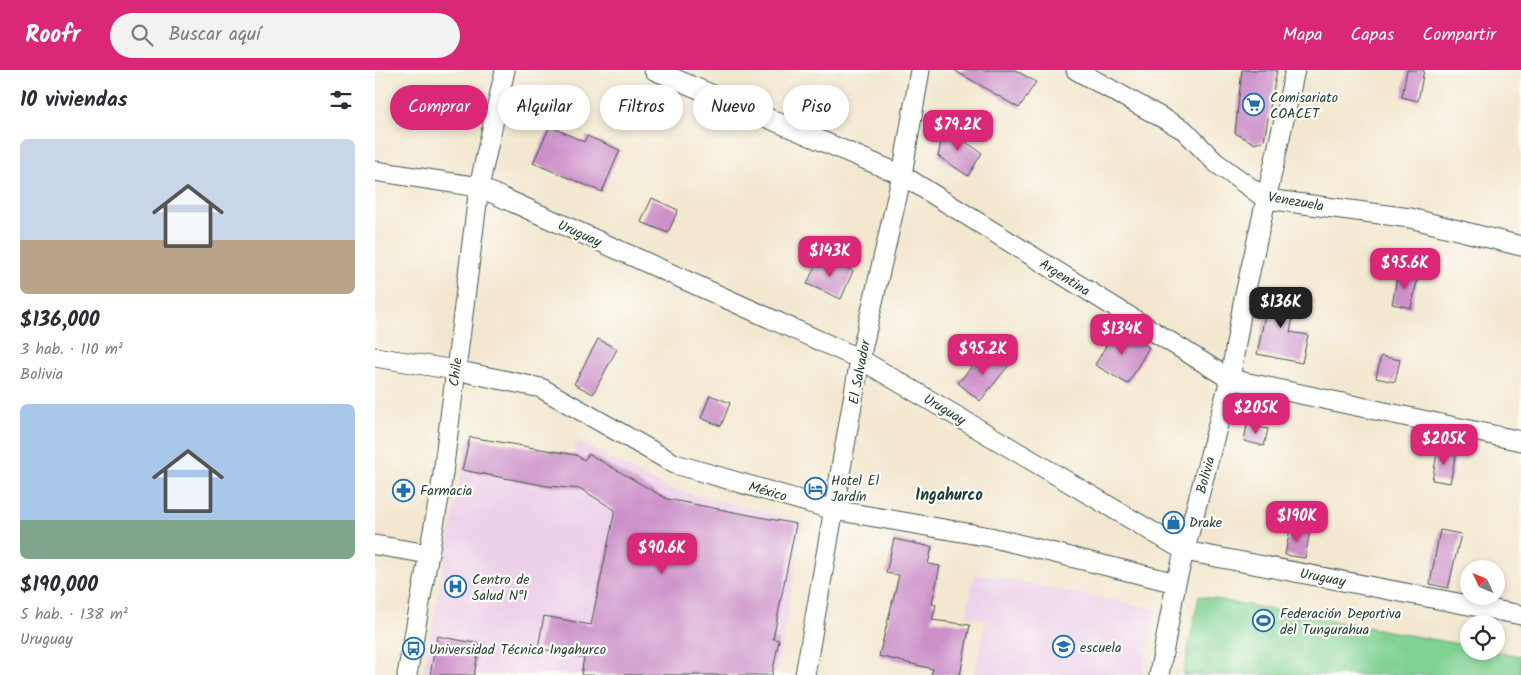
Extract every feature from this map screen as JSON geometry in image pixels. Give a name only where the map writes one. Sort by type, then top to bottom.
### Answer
[{"type":"street","name":"Chile","points":[[407,675],[442,481],[479,188],[505,70]]},
{"type":"street","name":"Argentina","points":[[654,70],[902,175],[1229,379],[1521,441]]},
{"type":"street","name":"El Salvador","points":[[805,675],[860,359],[902,175],[920,70]]},
{"type":"street","name":"Venezuela","points":[[1077,70],[1184,130],[1215,162],[1266,198],[1410,218],[1521,246]]},
{"type":"street","name":"Bolivia","points":[[1159,675],[1176,584],[1229,379],[1243,303],[1295,70]]},
{"type":"street","name":"Uruguay","points":[[375,171],[479,188],[860,359],[1185,551],[1521,615]]},
{"type":"street","name":"México","points":[[375,357],[455,370],[541,388],[675,464],[834,510],[990,537],[1176,584]]},
{"type":"street","points":[[375,545],[429,554]]},
{"type":"shaded area","points":[[577,441],[664,487],[803,522],[777,675],[423,675],[462,470],[567,488]]},
{"type":"shaded area","name":"escuela","points":[[975,573],[1157,609],[1142,675],[974,675],[986,620],[966,615]]},
{"type":"green space","name":"Federación Deportiva del Tungurahua","points":[[1199,596],[1460,644],[1460,660],[1505,660],[1505,653],[1521,656],[1521,675],[1183,675]]},
{"type":"building","points":[[954,70],[1015,70],[1036,82],[1019,108]]},
{"type":"building","name":"Comisariato COACET","points":[[1242,70],[1277,70],[1264,140],[1255,144],[1235,133]]},
{"type":"building","points":[[1407,70],[1424,70],[1418,101],[1402,97]]},
{"type":"building","points":[[944,127],[982,153],[968,176],[938,156]]},
{"type":"building","points":[[548,130],[558,130],[584,142],[587,136],[620,150],[602,192],[533,163]]},
{"type":"building","points":[[652,198],[678,210],[668,233],[641,222]]},
{"type":"building","points":[[819,257],[853,271],[841,299],[807,284]]},
{"type":"building","points":[[1398,273],[1418,277],[1411,308],[1392,304]]},
{"type":"building","points":[[1265,289],[1297,296],[1290,332],[1308,335],[1302,363],[1257,354],[1266,310],[1261,309]]},
{"type":"building","points":[[1116,328],[1149,347],[1128,384],[1095,365]]},
{"type":"building","points":[[598,339],[617,349],[593,394],[574,384]]},
{"type":"building","points":[[992,352],[1009,365],[980,401],[958,383],[981,356],[986,360]]},
{"type":"building","points":[[1381,356],[1400,360],[1395,382],[1376,378]]},
{"type":"building","points":[[710,395],[730,403],[721,426],[701,418]]},
{"type":"building","points":[[1247,425],[1268,429],[1264,446],[1244,441]]},
{"type":"building","points":[[470,437],[576,455],[584,460],[589,454],[667,499],[796,524],[773,639],[779,640],[772,675],[581,675],[584,658],[538,648],[544,616],[591,625],[615,510],[581,489],[547,486],[462,470]]},
{"type":"building","points":[[1438,449],[1456,453],[1450,483],[1432,480]]},
{"type":"building","points":[[1290,528],[1310,531],[1305,558],[1285,555]]},
{"type":"building","points":[[1440,530],[1461,534],[1448,588],[1430,584]]},
{"type":"building","points":[[894,539],[932,547],[928,564],[940,566],[932,604],[936,605],[932,620],[970,625],[960,675],[931,675],[933,669],[879,656],[899,575],[886,573]]},
{"type":"building","points":[[437,636],[480,644],[474,675],[430,675]]},
{"type":"place","name":"Comisariato COACET","points":[[1254,105]]},
{"type":"place","name":"Hotel El Jardín","points":[[815,488]]},
{"type":"place","name":"Farmacia","points":[[404,490]]},
{"type":"place","name":"Drake","points":[[1173,522]]},
{"type":"place","name":"Centro de Salud N°1","points":[[456,587]]},
{"type":"place","name":"Federación Deportiva del Tungurahua","points":[[1264,621]]},
{"type":"place","name":"escuela","points":[[1064,647]]},
{"type":"place","name":"Universidad Técnica Ingahurco","points":[[413,649]]},
{"type":"district","name":"Ingahurco","points":[[949,494]]}]
